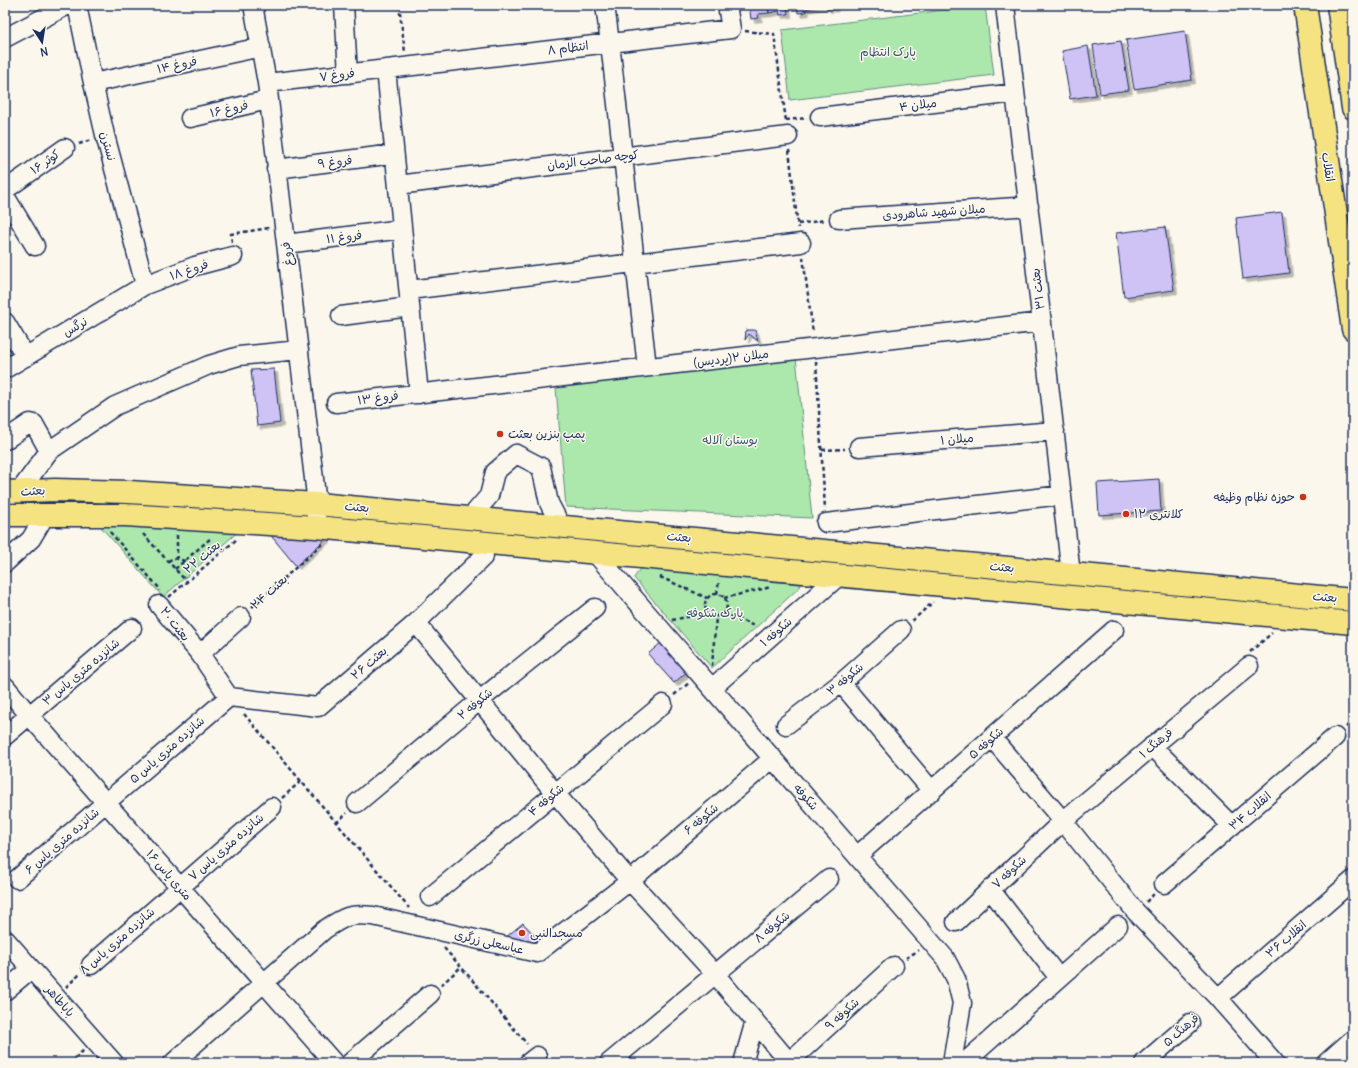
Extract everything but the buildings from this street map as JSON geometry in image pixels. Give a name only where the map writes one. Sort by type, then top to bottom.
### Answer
[{"type":"main road","name":"انقلاب","points":[[1305,5],[1353,329]]},
{"type":"main road","points":[[1319,105],[1352,104],[1338,5]]},
{"type":"main road","name":"بعثت","points":[[12,492],[55,490],[121,492],[317,504],[1353,600]]},
{"type":"main road","name":"بعثت","points":[[5,515],[125,515],[316,527],[1353,623]]},
{"type":"main road","points":[[1067,596],[1072,574]]},
{"type":"street","points":[[5,38],[68,5]]},
{"type":"street","name":"نسترن","points":[[77,5],[105,135],[145,286]]},
{"type":"street","name":"فروغ","points":[[253,5],[267,91],[299,350],[317,504],[316,527]]},
{"type":"street","points":[[344,5],[348,74]]},
{"type":"street","points":[[604,5],[624,157],[647,367]]},
{"type":"street","points":[[727,5],[730,29]]},
{"type":"street","name":"بعثت ۳۱","points":[[1005,5],[1072,574]]},
{"type":"street","name":"انتظام ۸","points":[[406,67],[730,29]]},
{"type":"street","name":"فروغ ۱۴","points":[[93,83],[261,47]]},
{"type":"street","name":"فروغ ۷","points":[[267,91],[348,74],[406,67]]},
{"type":"street","points":[[386,69],[420,394]]},
{"type":"street","name":"فروغ ۱۶","points":[[190,118],[267,91]]},
{"type":"street","name":"میلان ۴","points":[[820,117],[1015,93]]},
{"type":"street","name":"کوچه صاحب الزمان","points":[[398,185],[624,157],[786,128]]},
{"type":"street","name":"کوثر ۱۶","points":[[5,190],[65,148]]},
{"type":"street","name":"فروغ ۹","points":[[276,169],[394,154]]},
{"type":"street","points":[[5,196],[35,246]]},
{"type":"street","name":"میلان شهید شاهرودی","points":[[839,219],[1028,206]]},
{"type":"street","name":"فروغ ۱۱","points":[[286,244],[402,229]]},
{"type":"street","points":[[341,316],[410,299],[636,263],[801,243]]},
{"type":"street","name":"فروغ ۱۸","points":[[145,286],[195,266],[233,256]]},
{"type":"street","name":"نرگس","points":[[5,369],[145,286]]},
{"type":"street","points":[[5,322],[26,357]]},
{"type":"street","name":"میلان ۲(پردیس)","points":[[420,394],[1042,322]]},
{"type":"street","points":[[12,492],[48,451],[115,406],[208,365],[239,356],[299,350]]},
{"type":"street","name":"فروغ ۱۳","points":[[336,403],[420,394]]},
{"type":"street","points":[[5,440],[30,423],[34,424],[48,451]]},
{"type":"street","name":"میلان ۱","points":[[859,447],[1055,431]]},
{"type":"street","points":[[470,518],[489,496],[496,472],[516,454],[541,467],[549,503],[561,526]]},
{"type":"street","points":[[826,523],[1062,495]]},
{"type":"street","points":[[5,563],[31,539],[46,514]]},
{"type":"street","name":"شکوفه","points":[[595,553],[945,958],[956,979],[962,1003],[952,1063]]},
{"type":"street","name":"بعثت ۲۶","points":[[229,697],[318,707],[416,622],[484,556]]},
{"type":"street","name":"شکوفه ۱","points":[[705,681],[840,575]]},
{"type":"street","name":"بعثت ۲۰","points":[[159,605],[200,654],[229,697]]},
{"type":"street","name":"شکوفه ۲","points":[[358,803],[480,700],[595,608]]},
{"type":"street","name":"بعثت ۲۴","points":[[200,654],[241,616]]},
{"type":"street","points":[[416,622],[555,793],[630,881],[715,974],[790,1062]]},
{"type":"street","name":"شانزده متری یاس ۳","points":[[5,736],[132,628]]},
{"type":"street","name":"شکوفه ۳","points":[[786,725],[841,684],[901,630]]},
{"type":"street","name":"شکوفه ۵","points":[[857,856],[1114,630]]},
{"type":"street","name":"فرهنگ ۱","points":[[1063,821],[1249,666]]},
{"type":"street","points":[[841,684],[932,791]]},
{"type":"street","name":"۱۶ متری یاس","points":[[5,686],[334,1063]]},
{"type":"street","name":"شانزده متری یاس ۵","points":[[106,803],[229,697]]},
{"type":"street","name":"شکوفه ۴","points":[[430,896],[663,704]]},
{"type":"street","name":"انقلاب ۳۴","points":[[1164,884],[1335,737]]},
{"type":"street","points":[[992,738],[1063,821],[1136,912],[1218,998],[1275,1063]]},
{"type":"street","points":[[1152,746],[1232,826]]},
{"type":"street","name":"شکوفه ۶","points":[[630,881],[773,758]]},
{"type":"street","name":"شانزده متری یاس ۶","points":[[17,879],[106,803]]},
{"type":"street","name":"شانزده متری یاس ۷","points":[[180,887],[272,807]]},
{"type":"street","name":"شکوفه ۷","points":[[956,922],[1063,821]]},
{"type":"street","name":"شکوفه ۸","points":[[610,1063],[829,880]]},
{"type":"street","name":"انقلاب ۳۶","points":[[1218,998],[1353,880]]},
{"type":"street","name":"عباسعلی زرگری","points":[[173,1063],[324,930],[342,918],[357,914],[372,916],[537,953],[630,881]]},
{"type":"street","name":"شانزده متری یاس ۸","points":[[91,965],[180,887]]},
{"type":"street","points":[[990,889],[1059,978]]},
{"type":"street","points":[[964,1063],[1118,926]]},
{"type":"street","name":"باباطاهر","points":[[5,939],[114,1063]]},
{"type":"street","name":"شکوفه ۹","points":[[790,1062],[894,966]]},
{"type":"street","points":[[5,991],[32,969]]},
{"type":"street","points":[[350,1063],[430,994]]},
{"type":"street","points":[[743,1063],[755,1021]]},
{"type":"street","name":"فرهنگ ۵","points":[[1144,1063],[1190,1022]]},
{"type":"street","points":[[1326,1063],[1353,1039]]},
{"type":"path","points":[[399,5],[406,67]]},
{"type":"path","points":[[730,29],[774,34],[815,348],[826,523]]},
{"type":"path","points":[[786,128],[820,117]]},
{"type":"path","points":[[65,148],[105,135]]},
{"type":"path","points":[[798,224],[839,219]]},
{"type":"path","points":[[231,234],[284,226]]},
{"type":"path","points":[[822,450],[859,447]]},
{"type":"path","name":"بعثت ۲۰","points":[[94,515],[158,588],[159,605]]},
{"type":"path","points":[[125,515],[187,582]]},
{"type":"path","points":[[177,518],[177,558]]},
{"type":"path","points":[[175,569],[230,521]]},
{"type":"path","name":"بعثت ۲۲","points":[[159,605],[256,523]]},
{"type":"path","name":"بعثت ۲۴","points":[[241,616],[339,529]]},
{"type":"path","points":[[168,561],[177,558],[185,561]]},
{"type":"path","points":[[653,574],[706,598]]},
{"type":"path","points":[[901,630],[951,586]]},
{"type":"path","points":[[715,594],[722,596],[727,602],[724,613],[716,617],[707,613],[704,607],[706,598],[715,594]]},
{"type":"path","points":[[656,624],[707,613]]},
{"type":"path","points":[[724,613],[754,626]]},
{"type":"path","points":[[663,704],[705,681],[712,672],[716,617]]},
{"type":"path","points":[[1249,666],[1244,657],[1288,618]]},
{"type":"path","points":[[229,697],[424,928],[461,967],[532,1059]]},
{"type":"path","points":[[272,807],[301,781]]},
{"type":"path","points":[[894,966],[932,942]]},
{"type":"path","name":"شانزده متری یاس ۸","points":[[55,996],[91,965]]},
{"type":"path","points":[[430,994],[461,967]]},
{"type":"green space","name":"پارک انتظام","points":[[985,5],[994,75],[790,100],[782,30]]},
{"type":"green space","name":"بوستان آلاله","points":[[796,357],[812,518],[566,507],[556,388]]},
{"type":"green space","points":[[100,526],[236,527],[240,530],[163,597]]},
{"type":"green space","name":"پارک شکوفه","points":[[641,567],[798,581],[801,586],[712,668],[634,578]]},
{"type":"place","name":"پمپ بنزین بعثت","points":[[500,434]]},
{"type":"place","name":"حوزه نظام وظیفه","points":[[1303,497]]},
{"type":"place","name":"کلانتری ۱۲","points":[[1126,514]]},
{"type":"place","name":"مسجدالنبی","points":[[522,933]]}]
